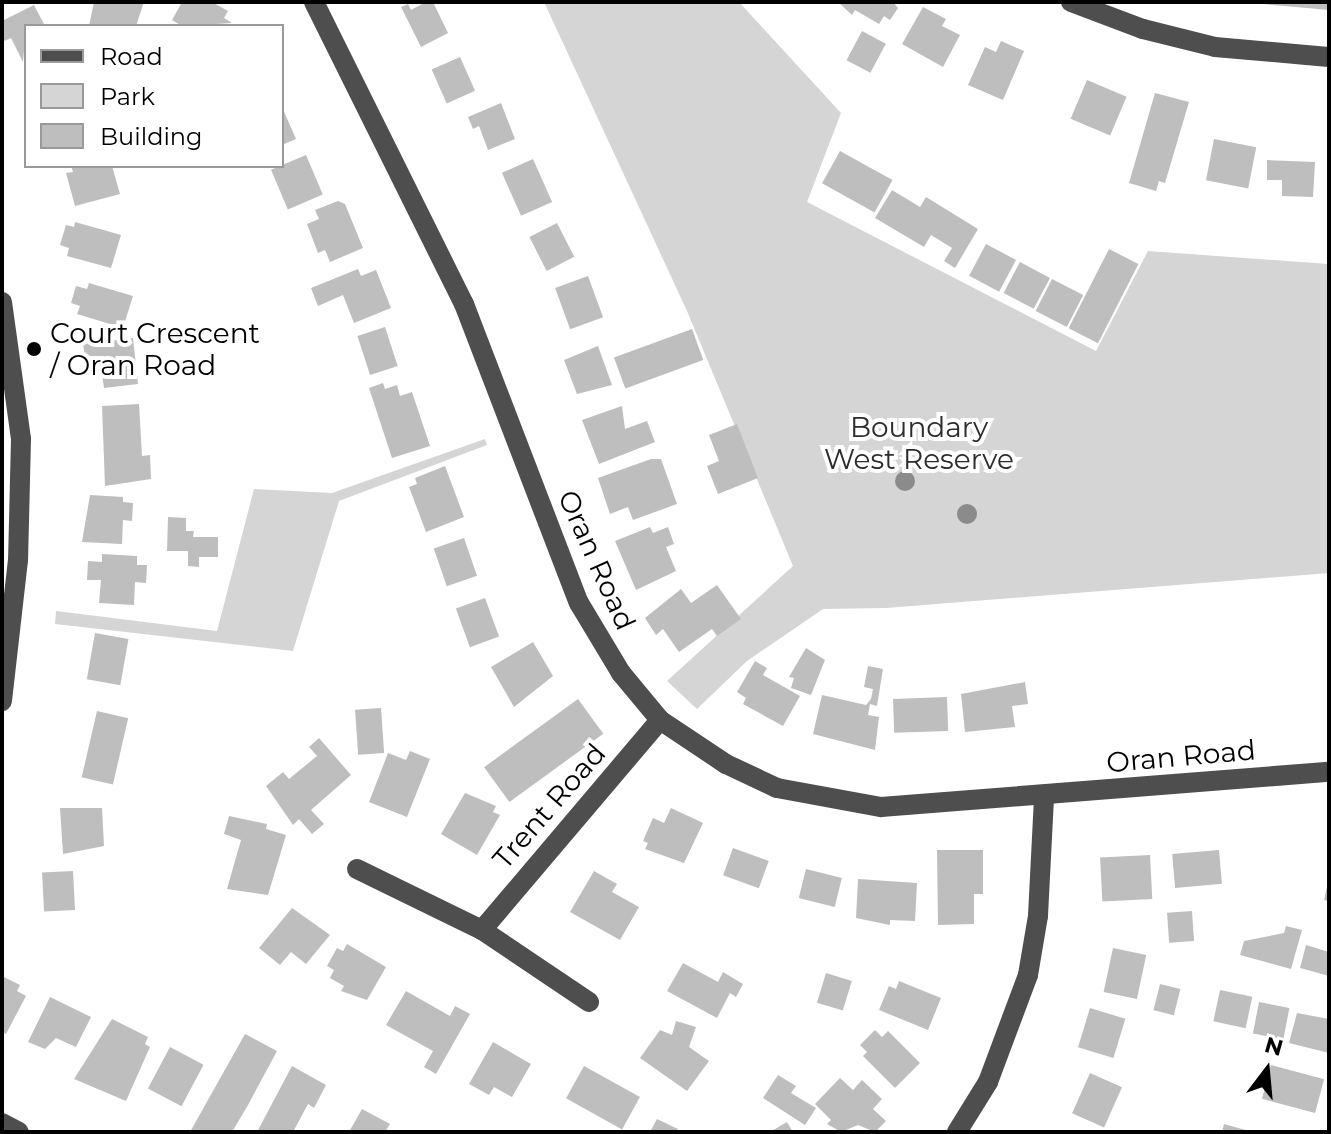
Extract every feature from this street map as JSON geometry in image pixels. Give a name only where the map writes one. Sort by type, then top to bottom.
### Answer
[{"type":"street","name":"Oran Road","points":[[314,2],[334,32],[464,304],[579,603],[621,673],[660,720],[752,778],[828,800],[881,807],[1044,797],[1329,772]]},
{"type":"street","points":[[1071,2],[1143,29],[1215,47],[1329,57]]},
{"type":"street","points":[[2,302],[21,439],[18,560],[2,701]]},
{"type":"street","name":"Trent Road","points":[[482,930],[660,720]]},
{"type":"street","points":[[957,1132],[988,1082],[1028,975],[1038,916],[1044,797]]},
{"type":"street","points":[[357,869],[482,930],[589,1002]]},
{"type":"street","points":[[2,1123],[19,1132]]},
{"type":"green space","name":"Boundary West Reserve","points":[[544,2],[739,2],[841,113],[807,202],[1096,351],[1148,251],[1329,264],[1329,573],[886,608],[823,609],[747,661],[697,709],[667,681],[793,566],[687,311]]},
{"type":"green space","points":[[485,439],[487,445],[339,501],[293,651],[55,624],[56,611],[217,631],[254,489],[332,493]]},
{"type":"building","points":[[94,2],[144,2],[137,24],[89,24]]},
{"type":"building","points":[[182,2],[212,2],[228,11],[224,18],[232,23],[179,24],[172,20]]},
{"type":"building","points":[[433,2],[448,33],[421,47],[401,7],[408,4],[411,10]]},
{"type":"building","points":[[838,2],[893,2],[898,8],[890,20],[884,16],[879,24],[855,10],[852,15]]},
{"type":"building","points":[[1329,2],[1329,10],[1263,4]]},
{"type":"building","points":[[34,5],[44,24],[24,24],[23,62],[11,38],[2,42],[2,21]]},
{"type":"building","points":[[923,7],[946,19],[942,26],[960,35],[943,67],[902,44]]},
{"type":"building","points":[[862,31],[886,44],[870,73],[847,60]]},
{"type":"building","points":[[1001,41],[1024,51],[1003,100],[968,85],[985,47],[996,52]]},
{"type":"building","points":[[460,57],[475,91],[447,103],[432,70]]},
{"type":"building","points":[[1087,80],[1127,97],[1110,135],[1071,119]]},
{"type":"building","points":[[1155,93],[1189,102],[1165,183],[1159,181],[1156,191],[1129,183]]},
{"type":"building","points":[[501,103],[515,139],[488,150],[479,126],[473,129],[468,117]]},
{"type":"building","points":[[284,112],[296,139],[284,144]]},
{"type":"building","points":[[1214,139],[1256,147],[1248,188],[1206,180]]},
{"type":"building","points":[[840,151],[892,180],[875,212],[822,183]]},
{"type":"building","points":[[306,155],[323,195],[288,209],[271,170],[284,168],[284,164]]},
{"type":"building","points":[[533,159],[552,202],[521,216],[502,173]]},
{"type":"building","points":[[1267,160],[1315,162],[1313,197],[1282,196],[1282,180],[1267,180]]},
{"type":"building","points":[[72,168],[113,168],[120,194],[75,206],[66,173],[73,172]]},
{"type":"building","points":[[892,190],[920,207],[926,197],[978,229],[955,268],[944,261],[952,248],[931,235],[924,247],[875,218]]},
{"type":"building","points":[[338,201],[345,204],[363,248],[330,262],[325,250],[318,253],[307,224],[319,219],[315,210]]},
{"type":"building","points":[[75,222],[121,235],[111,268],[67,256],[69,248],[60,245],[66,225],[74,227]]},
{"type":"building","points":[[557,223],[574,257],[547,271],[529,237]]},
{"type":"building","points":[[986,244],[1016,260],[999,292],[969,276]]},
{"type":"building","points":[[1109,249],[1138,264],[1098,343],[1069,328]]},
{"type":"building","points":[[1020,262],[1050,278],[1034,309],[1004,293]]},
{"type":"building","points":[[358,269],[361,276],[376,270],[391,308],[354,323],[343,295],[318,306],[311,288]]},
{"type":"building","points":[[588,276],[603,317],[570,329],[555,288]]},
{"type":"building","points":[[1052,279],[1083,295],[1067,327],[1036,311]]},
{"type":"building","points":[[89,283],[133,296],[123,328],[77,314],[80,306],[71,303],[76,286],[87,289]]},
{"type":"building","points":[[385,327],[398,366],[370,375],[357,336]]},
{"type":"building","points":[[692,329],[703,360],[625,388],[614,357]]},
{"type":"building","points":[[133,338],[138,384],[104,388],[101,366],[86,363],[83,344]]},
{"type":"building","points":[[598,346],[612,385],[577,394],[564,360]]},
{"type":"building","points":[[383,383],[385,389],[397,385],[400,396],[412,392],[430,446],[392,458],[369,388]]},
{"type":"building","points":[[139,404],[142,456],[150,455],[151,479],[105,486],[102,406]]},
{"type":"building","points":[[622,406],[625,429],[647,421],[655,442],[599,464],[582,420]]},
{"type":"building","points":[[737,424],[758,478],[718,494],[707,466],[719,461],[709,435]]},
{"type":"building","points":[[651,459],[661,459],[677,504],[633,520],[628,507],[610,514],[598,478]]},
{"type":"building","points":[[445,466],[464,517],[426,532],[409,487],[417,484],[415,478]]},
{"type":"building","points":[[90,495],[123,497],[123,502],[133,503],[132,521],[123,520],[122,544],[82,542]]},
{"type":"building","points":[[168,517],[186,518],[186,531],[194,531],[193,537],[218,537],[218,557],[199,557],[199,567],[188,566],[188,551],[167,551]]},
{"type":"building","points":[[650,527],[653,533],[668,527],[674,544],[666,547],[676,571],[636,590],[615,541]]},
{"type":"building","points":[[464,538],[477,576],[447,586],[434,548]]},
{"type":"building","points":[[102,554],[137,556],[137,565],[147,565],[146,583],[135,582],[134,605],[99,603],[101,580],[87,580],[88,561],[102,562]]},
{"type":"building","points":[[717,585],[741,619],[717,636],[712,629],[679,652],[663,629],[656,635],[645,618],[681,589],[691,603]]},
{"type":"building","points":[[485,598],[499,637],[470,647],[456,609]]},
{"type":"building","points":[[95,633],[128,639],[120,685],[87,679]]},
{"type":"building","points":[[533,642],[553,676],[514,707],[491,667]]},
{"type":"building","points":[[806,648],[825,660],[811,695],[791,688],[794,678],[789,677]]},
{"type":"building","points":[[755,661],[767,668],[763,675],[800,696],[783,726],[743,704],[746,698],[737,692]]},
{"type":"building","points":[[868,666],[883,669],[877,706],[870,704],[868,715],[879,717],[875,750],[813,734],[822,695],[866,705],[871,699],[873,689],[864,687]]},
{"type":"building","points":[[1025,682],[1028,704],[1012,706],[1015,727],[965,732],[961,694]]},
{"type":"building","points":[[947,697],[948,731],[894,733],[893,699]]},
{"type":"building","points":[[578,699],[603,734],[509,802],[484,767]]},
{"type":"building","points":[[381,708],[384,753],[358,755],[355,710]]},
{"type":"building","points":[[97,711],[128,718],[113,784],[82,777]]},
{"type":"building","points":[[319,738],[351,775],[311,810],[324,824],[312,834],[299,819],[293,825],[266,786],[283,772],[289,779],[317,756],[309,747]]},
{"type":"building","points":[[410,751],[430,759],[407,817],[369,802],[388,753],[406,760]]},
{"type":"building","points":[[465,793],[496,806],[493,812],[500,815],[477,855],[441,834]]},
{"type":"building","points":[[60,808],[102,808],[104,846],[63,854]]},
{"type":"building","points":[[671,808],[703,823],[684,863],[645,849],[648,843],[643,841],[653,818],[664,823]]},
{"type":"building","points":[[229,816],[267,824],[266,829],[286,835],[268,895],[227,889],[241,840],[224,834]]},
{"type":"building","points":[[733,848],[769,861],[759,888],[723,875]]},
{"type":"building","points":[[937,850],[983,850],[983,894],[974,894],[974,924],[938,925]]},
{"type":"building","points":[[1219,850],[1222,884],[1175,888],[1172,854]]},
{"type":"building","points":[[1150,855],[1152,899],[1102,902],[1100,858]]},
{"type":"building","points":[[806,869],[842,878],[835,907],[799,898]]},
{"type":"building","points":[[73,871],[75,910],[44,912],[42,873]]},
{"type":"building","points":[[594,871],[617,884],[612,892],[639,907],[620,940],[570,912]]},
{"type":"building","points":[[1329,878],[1329,901],[1324,900]]},
{"type":"building","points":[[858,879],[917,883],[915,921],[890,920],[890,925],[856,918]]},
{"type":"building","points":[[292,908],[330,935],[306,964],[291,952],[280,965],[259,948]]},
{"type":"building","points":[[1192,911],[1194,941],[1169,943],[1167,913]]},
{"type":"building","points":[[1286,926],[1302,930],[1291,969],[1240,955],[1244,941],[1284,933]]},
{"type":"building","points":[[347,944],[386,967],[367,1000],[341,991],[344,986],[330,978],[334,970],[327,966],[337,948],[343,951]]},
{"type":"building","points":[[1306,945],[1329,952],[1329,976],[1300,968]]},
{"type":"building","points":[[1113,948],[1146,955],[1137,999],[1104,992]]},
{"type":"building","points":[[683,963],[718,982],[723,972],[743,984],[736,997],[730,993],[717,1018],[667,991]]},
{"type":"building","points":[[826,973],[852,981],[843,1011],[817,1003]]},
{"type":"building","points":[[2,976],[20,985],[17,991],[26,996],[6,1034],[2,1032]]},
{"type":"building","points":[[899,981],[941,998],[928,1030],[879,1010],[889,986],[896,989]]},
{"type":"building","points":[[1160,984],[1180,989],[1174,1015],[1153,1010]]},
{"type":"building","points":[[1220,990],[1252,997],[1246,1028],[1213,1021]]},
{"type":"building","points":[[406,991],[450,1016],[455,1006],[470,1014],[436,1074],[424,1067],[433,1051],[386,1025]]},
{"type":"building","points":[[50,997],[91,1017],[76,1047],[56,1038],[45,1049],[28,1042]]},
{"type":"building","points":[[1259,1002],[1289,1008],[1283,1039],[1253,1033]]},
{"type":"building","points":[[1090,1008],[1125,1019],[1113,1058],[1078,1047]]},
{"type":"building","points":[[1297,1013],[1329,1019],[1329,1053],[1289,1043]]},
{"type":"building","points":[[112,1019],[148,1037],[145,1044],[150,1047],[126,1101],[74,1079]]},
{"type":"building","points":[[676,1021],[696,1027],[689,1047],[709,1061],[687,1091],[640,1058],[660,1030],[672,1035]]},
{"type":"building","points":[[875,1030],[882,1037],[888,1031],[920,1063],[895,1088],[863,1056],[867,1052],[860,1045]]},
{"type":"building","points":[[245,1034],[277,1051],[248,1105],[232,1132],[190,1132]]},
{"type":"building","points":[[493,1042],[531,1064],[512,1097],[494,1087],[489,1095],[469,1084]]},
{"type":"building","points":[[170,1047],[204,1065],[181,1106],[148,1088]]},
{"type":"building","points":[[1271,1065],[1324,1079],[1315,1113],[1262,1099]]},
{"type":"building","points":[[292,1066],[326,1085],[314,1108],[308,1104],[293,1132],[257,1132]]},
{"type":"building","points":[[584,1066],[640,1097],[622,1129],[566,1098]]},
{"type":"building","points":[[1090,1073],[1122,1087],[1104,1127],[1072,1113]]},
{"type":"building","points":[[778,1075],[796,1086],[791,1093],[816,1108],[805,1125],[763,1098]]},
{"type":"building","points":[[840,1078],[853,1090],[862,1080],[882,1099],[873,1109],[886,1121],[875,1132],[858,1125],[841,1132],[827,1124],[831,1120],[815,1104]]},
{"type":"building","points":[[362,1109],[390,1124],[385,1132],[349,1132]]},
{"type":"building","points":[[657,1119],[678,1129],[676,1132],[650,1132]]},
{"type":"building","points":[[787,1122],[793,1132],[770,1132]]},
{"type":"building","points":[[1224,1124],[1249,1131],[1249,1132],[1222,1132]]},
{"type":"place","name":"Court Crescent / Oran Road","points":[[34,349]]}]
